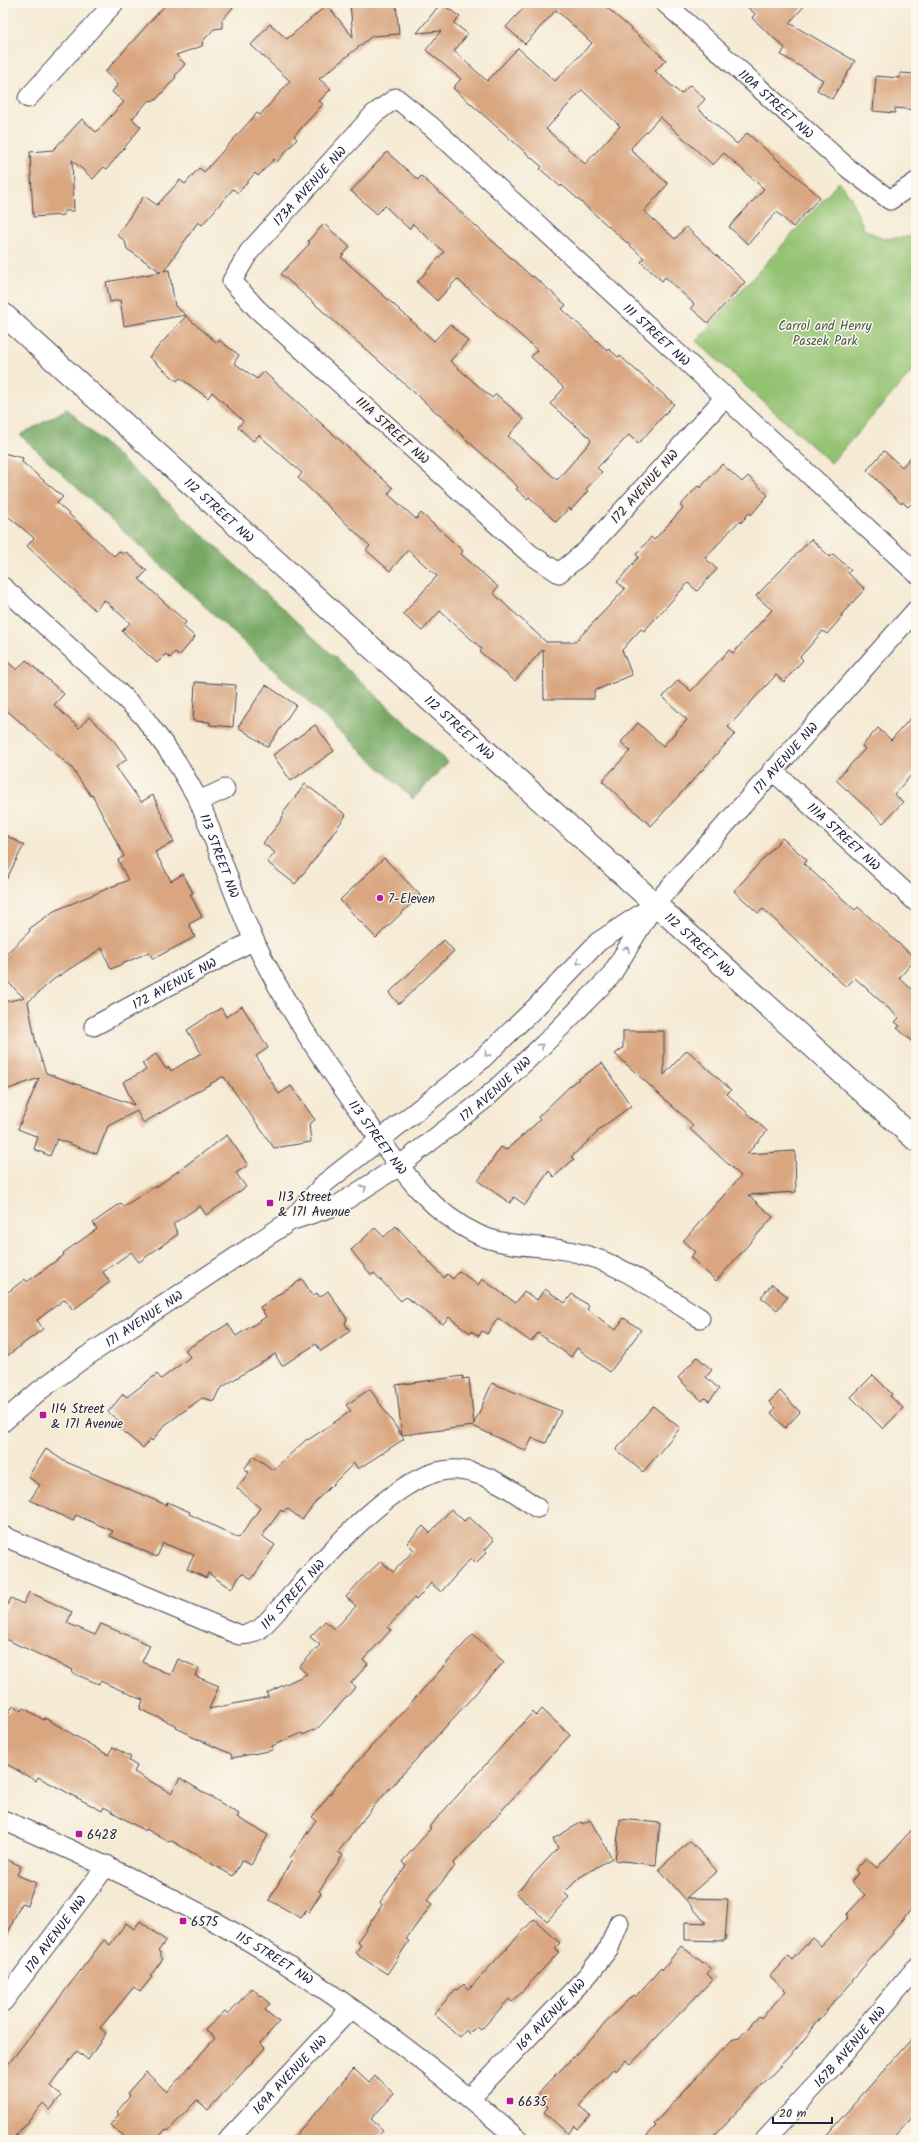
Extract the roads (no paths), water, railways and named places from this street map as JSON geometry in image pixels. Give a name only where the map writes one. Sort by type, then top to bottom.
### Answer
[{"type":"main road","name":"112 STREET NW","points":[[3,314],[654,905],[916,1140]]},
{"type":"street","points":[[28,98],[114,3]]},
{"type":"street","name":"110A STREET NW","points":[[665,3],[849,169],[890,200],[916,182]]},
{"type":"street","name":"173A AVENUE NW","points":[[232,281],[250,252],[374,114],[396,98]]},
{"type":"street","name":"111 STREET NW","points":[[396,98],[432,127],[726,396],[916,573]]},
{"type":"street","name":"111A STREET NW","points":[[232,281],[257,309],[530,554],[560,573]]},
{"type":"street","name":"172 AVENUE NW","points":[[560,573],[587,550],[726,396]]},
{"type":"street","name":"113 STREET NW","points":[[3,587],[143,716],[176,761],[198,801],[254,940],[276,982],[318,1054],[400,1166],[428,1201],[443,1213],[477,1234],[495,1241],[561,1249],[596,1258],[622,1270],[700,1318]]},
{"type":"street","name":"171 AVENUE NW","points":[[290,1221],[338,1205],[400,1166],[485,1099],[544,1044],[610,977],[654,905],[772,770],[916,610]]},
{"type":"street","name":"111A STREET NW","points":[[772,770],[916,902]]},
{"type":"street","name":"113 STREET NW","points":[[198,801],[225,789]]},
{"type":"street","name":"171 AVENUE NW","points":[[3,1422],[38,1391],[84,1358],[290,1221],[325,1183],[480,1061],[537,1006],[598,942],[654,905]]},
{"type":"street","name":"172 AVENUE NW","points":[[94,1026],[254,940]]},
{"type":"street","name":"114 STREET NW","points":[[3,1536],[239,1635],[250,1634],[260,1629],[319,1562],[360,1521],[409,1484],[425,1476],[444,1470],[459,1470],[477,1474],[509,1488],[538,1508]]},
{"type":"street","name":"115 STREET NW","points":[[3,1820],[107,1865],[222,1925],[302,1974],[351,2008],[470,2098],[519,2140]]},
{"type":"street","name":"170 AVENUE NW","points":[[3,2002],[107,1865]]},
{"type":"street","name":"169 AVENUE NW","points":[[470,2098],[588,1976],[609,1948],[619,1923]]},
{"type":"street","name":"167B AVENUE NW","points":[[765,2140],[836,2064],[916,1968]]},
{"type":"street","name":"169A AVENUE NW","points":[[228,2140],[351,2008]]},
{"type":"place","name":"7-Eleven","points":[[380,898]]},
{"type":"place","name":"113 Street & 171 Avenue","points":[[270,1203]]},
{"type":"place","name":"114 Street & 171 Avenue","points":[[43,1415]]},
{"type":"place","name":"6428","points":[[79,1834]]},
{"type":"place","name":"6575","points":[[183,1921]]},
{"type":"place","name":"6635","points":[[510,2101]]},
{"type":"park label","name":"Carrol and Henry Paszek Park","points":[[825,332]]}]
